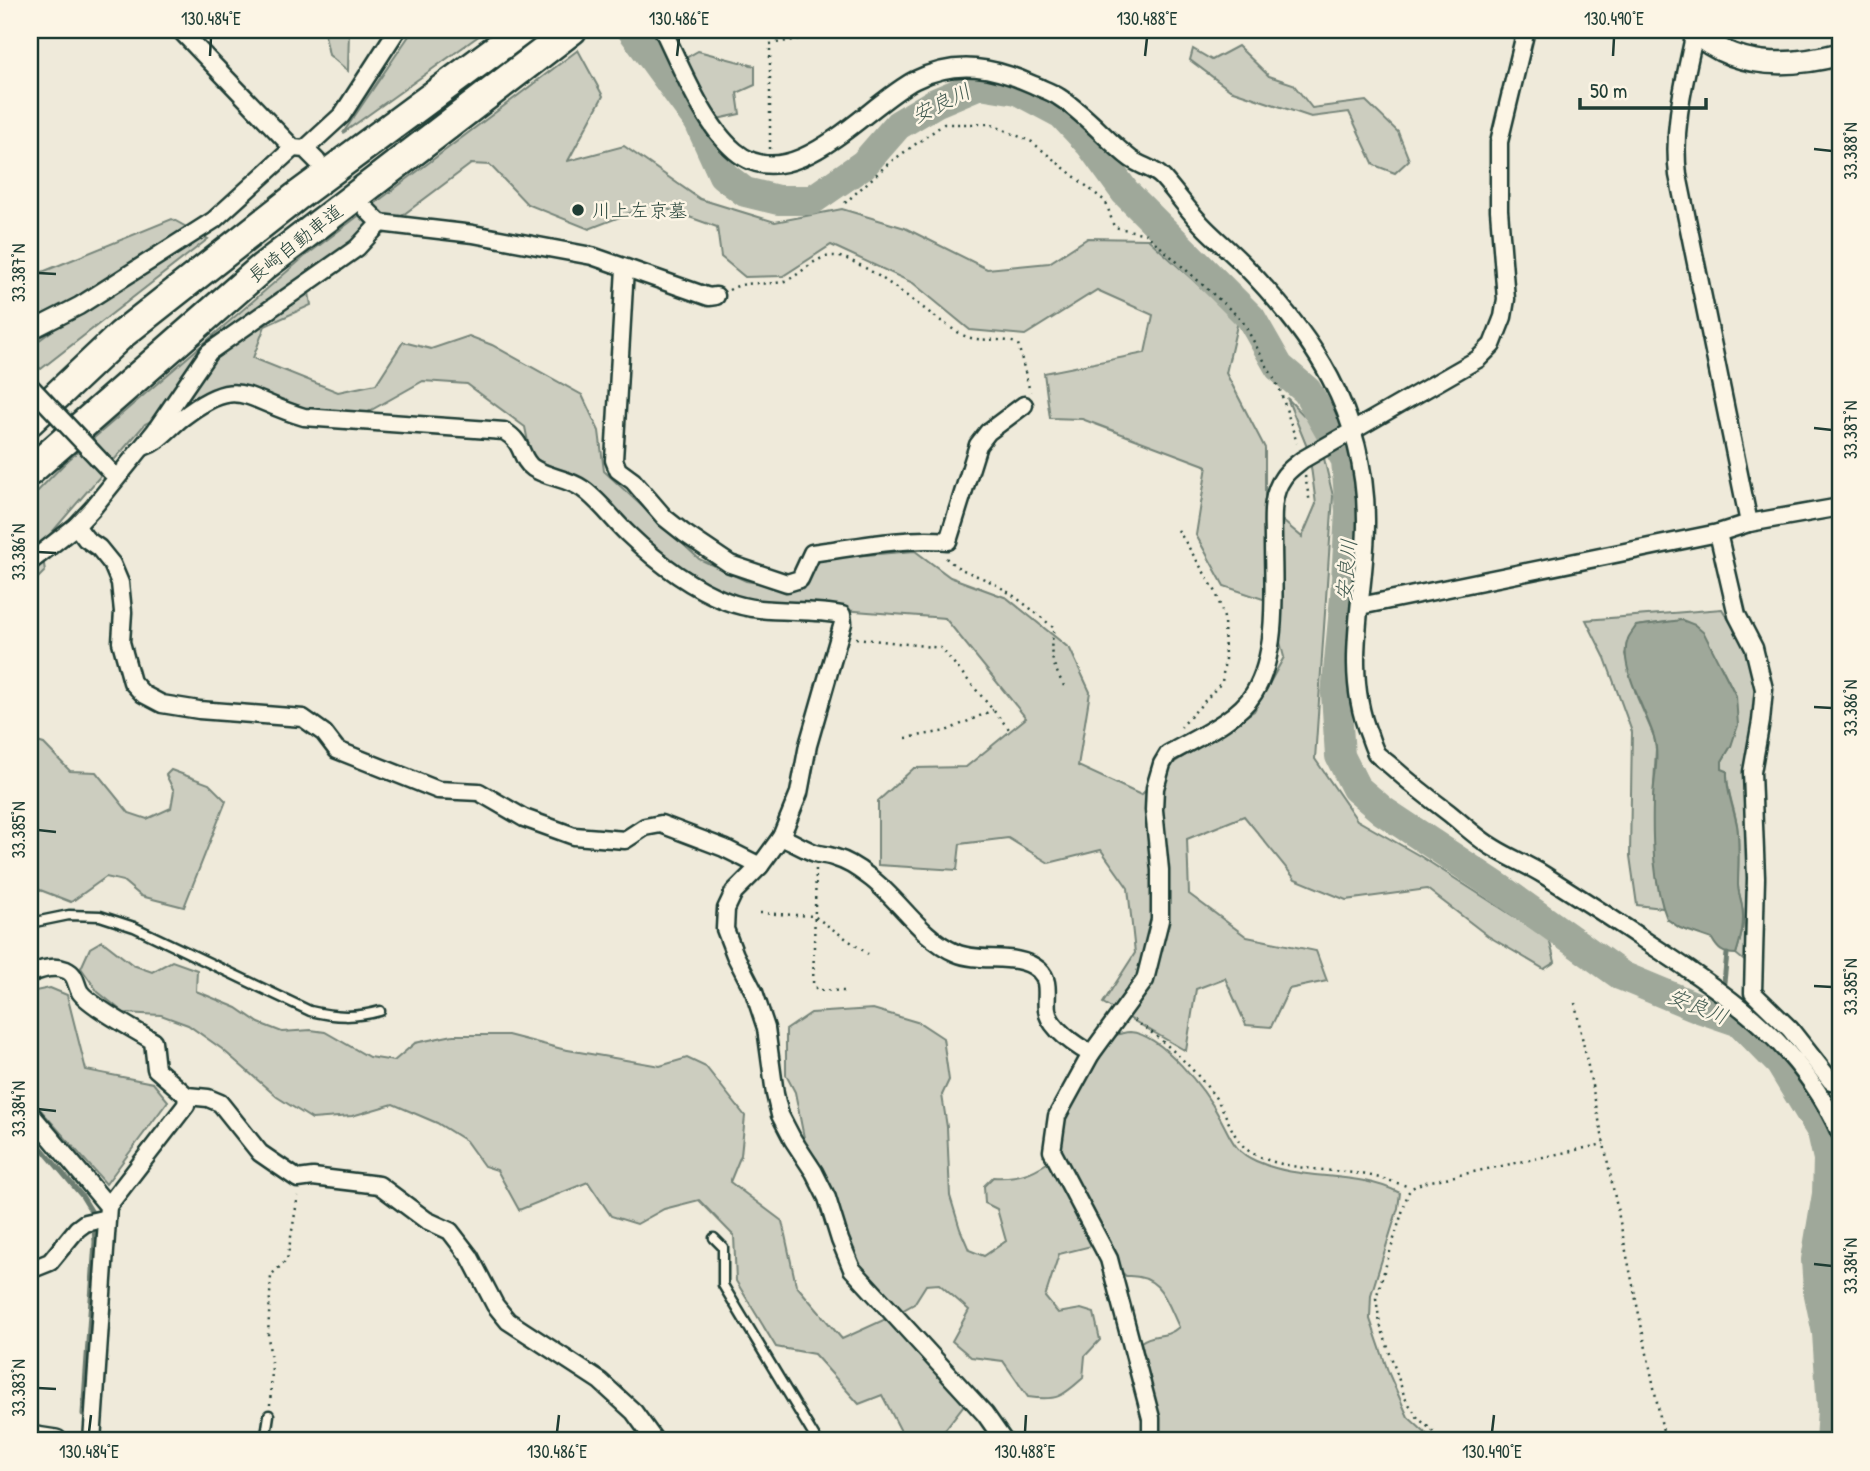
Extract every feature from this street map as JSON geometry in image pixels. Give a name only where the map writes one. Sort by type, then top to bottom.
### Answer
[{"type":"highway","name":"長崎自動車道","points":[[30,421],[121,335],[296,197],[522,30]]},
{"type":"highway","name":"長崎自動車道","points":[[30,471],[262,267],[564,36]]},
{"type":"highway","points":[[30,401],[121,335]]},
{"type":"street","points":[[180,30],[305,152]]},
{"type":"street","points":[[30,331],[79,306],[214,220],[305,152],[342,115],[397,30]]},
{"type":"street","points":[[663,30],[711,123],[723,140],[741,156],[775,165],[803,159],[822,149],[914,80],[961,67],[992,69],[1058,95],[1134,162],[1153,169],[1162,176],[1176,197],[1206,230],[1241,262],[1299,328],[1340,394],[1365,476],[1366,524],[1355,645],[1357,689],[1376,753],[1491,847],[1542,874],[1693,971],[1745,1009],[1804,1068],[1829,1107],[1840,1133]]},
{"type":"street","points":[[1151,1441],[1151,1419],[1109,1259],[1052,1151],[1057,1116],[1091,1055],[1145,980],[1160,920],[1160,870],[1154,810],[1155,788],[1162,764],[1168,754],[1240,709],[1254,693],[1269,654],[1273,593],[1273,507],[1283,477],[1303,460],[1478,359],[1492,345],[1503,317],[1506,299],[1499,210],[1499,142],[1526,30]]},
{"type":"street","points":[[1749,523],[1675,150],[1677,121],[1694,31],[1738,58],[1760,63],[1794,62],[1840,54]]},
{"type":"street","points":[[367,209],[380,223],[473,234],[548,247],[592,257],[709,297],[716,296]]},
{"type":"street","points":[[30,562],[76,526],[113,477],[143,447],[209,352],[357,248],[380,223]]},
{"type":"street","points":[[625,268],[614,460],[618,470],[633,481],[675,526],[730,564],[787,583],[800,579],[812,553],[871,544],[931,539],[948,541],[978,445],[988,432],[1024,405]]},
{"type":"street","points":[[30,386],[113,477]]},
{"type":"street","points":[[143,447],[156,443],[198,406],[212,397],[226,393],[238,393],[304,417],[504,431],[516,438],[533,468],[583,489],[630,536],[676,575],[726,601],[769,611],[830,612],[842,615],[839,636],[808,745],[799,793],[781,837],[760,866],[734,892],[726,909],[725,929],[754,992],[766,1028],[780,1115],[827,1198],[852,1269],[985,1414],[1004,1441]]},
{"type":"street","points":[[1360,606],[1718,533],[1749,523],[1840,507]]},
{"type":"street","points":[[76,526],[112,564],[120,583],[123,612],[121,642],[132,682],[143,694],[162,704],[198,710],[303,718],[324,733],[337,751],[438,790],[479,792],[524,818],[574,836],[625,840],[646,827],[661,824],[724,848],[760,866]]},
{"type":"street","points":[[1718,533],[1737,615],[1754,648],[1764,689],[1752,772],[1756,878],[1753,993],[1790,1029],[1831,1081],[1840,1077]]},
{"type":"street","points":[[781,837],[816,853],[837,858],[867,874],[889,892],[906,914],[955,953],[976,958],[1023,962],[1038,970],[1047,986],[1047,1010],[1051,1019],[1073,1043],[1091,1055]]},
{"type":"street","points":[[30,974],[44,968],[66,970],[76,978],[80,993],[153,1041],[156,1069],[187,1096],[208,1098],[220,1103],[260,1153],[298,1179],[313,1177],[379,1185],[426,1220],[450,1231],[470,1257],[495,1305],[508,1321],[600,1381],[634,1412],[655,1441]]},
{"type":"street","points":[[30,1270],[50,1262],[77,1229],[107,1212],[186,1105],[187,1096]]},
{"type":"street","points":[[30,1113],[107,1212],[92,1441]]},
{"type":"street","points":[[30,1437],[56,1441]]},
{"type":"lane","points":[[30,923],[69,915],[100,916],[134,927],[310,1011],[337,1017],[360,1017],[380,1011]]},
{"type":"lane","points":[[714,1238],[723,1247],[723,1285],[817,1441]]},
{"type":"lane","points":[[265,1441],[269,1415]]},
{"type":"path","points":[[775,165],[770,153],[770,44],[851,30]]},
{"type":"path","points":[[845,203],[889,163],[944,124],[990,124],[1032,142],[1106,202],[1114,227],[1146,234],[1242,320],[1280,390],[1303,460],[1310,503]]},
{"type":"path","points":[[716,296],[740,284],[783,282],[815,261],[833,256],[854,263],[905,294],[964,336],[1018,344],[1031,397],[1024,405]]},
{"type":"path","points":[[1168,754],[1170,739],[1222,681],[1225,659],[1224,618],[1216,592],[1178,530]]},
{"type":"path","points":[[948,541],[946,559],[958,569],[990,582],[1023,602],[1055,628],[1050,652],[1052,665],[1064,686]]},
{"type":"path","points":[[839,636],[941,648],[1009,729]]},
{"type":"path","points":[[906,738],[946,731],[993,710]]},
{"type":"path","points":[[816,853],[813,985],[818,990],[845,991]]},
{"type":"path","points":[[760,914],[814,916],[868,954]]},
{"type":"path","points":[[1575,1003],[1665,1441]]},
{"type":"path","points":[[1123,1012],[1148,1029],[1198,1076],[1224,1110],[1234,1135],[1249,1151],[1292,1166],[1388,1179],[1412,1188]]},
{"type":"path","points":[[1444,1441],[1418,1418],[1405,1398],[1380,1324],[1376,1298],[1391,1244],[1412,1188],[1422,1183],[1604,1144]]},
{"type":"path","points":[[269,1415],[272,1371],[268,1336],[271,1275],[287,1260],[299,1190],[298,1179]]},
{"type":"shaded area","points":[[324,30],[349,30],[348,71],[329,55]]},
{"type":"shaded area","points":[[413,30],[487,30],[343,133]]},
{"type":"shaded area","points":[[1238,46],[1269,76],[1293,84],[1312,108],[1366,101],[1398,132],[1409,160],[1395,173],[1374,165],[1349,112],[1311,117],[1230,90],[1190,60],[1193,49],[1212,60]]},
{"type":"shaded area","points":[[578,50],[603,96],[568,161],[624,146],[700,199],[775,222],[842,209],[905,228],[987,269],[1049,263],[1088,238],[1148,239],[1238,321],[1226,373],[1265,448],[1265,506],[1302,537],[1316,504],[1309,452],[1287,398],[1317,429],[1333,496],[1315,759],[1357,820],[1420,856],[1549,939],[1555,962],[1544,969],[1488,936],[1427,889],[1346,900],[1295,879],[1244,816],[1187,839],[1189,894],[1247,937],[1316,951],[1327,981],[1289,989],[1271,1027],[1246,1025],[1225,978],[1196,989],[1186,1051],[1103,1003],[1135,953],[1128,888],[1101,850],[1049,863],[1008,838],[960,844],[957,870],[878,865],[878,801],[914,768],[966,767],[1026,718],[945,618],[765,604],[725,595],[680,570],[582,480],[531,457],[525,427],[467,384],[423,381],[366,413],[294,407],[240,389],[217,388],[145,424],[41,545],[45,571],[30,586],[30,499],[66,462],[304,257]],"holes":[[[471,164],[490,165],[527,204],[589,229],[653,204],[717,227],[721,257],[745,277],[783,276],[831,245],[913,283],[970,330],[1025,335],[1097,290],[1153,315],[1145,353],[1044,373],[1050,418],[1082,419],[1207,466],[1196,535],[1224,586],[1269,601],[1284,657],[1254,711],[1175,762],[1141,795],[1078,766],[1090,692],[1070,649],[1007,598],[950,577],[915,551],[816,559],[809,580],[794,589],[746,581],[699,559],[604,471],[599,431],[582,395],[492,345],[469,336],[431,349],[403,342],[376,384],[338,392],[253,358],[265,326],[311,305],[309,293],[390,230],[399,218]]]},
{"type":"shaded area","points":[[698,51],[755,66],[755,85],[737,93],[740,114],[717,119],[686,58]]},
{"type":"shaded area","points":[[172,219],[208,239],[41,369],[30,360],[30,347],[53,330],[30,325],[30,277]]},
{"type":"shaded area","points":[[1722,609],[1750,654],[1756,699],[1744,775],[1754,842],[1748,964],[1736,954],[1743,918],[1738,888],[1738,832],[1727,772],[1722,769],[1722,761],[1731,746],[1736,696],[1721,666],[1682,620],[1637,626],[1625,654],[1637,697],[1654,736],[1656,749],[1653,802],[1663,908],[1637,905],[1630,856],[1632,732],[1605,658],[1586,620]]},
{"type":"shaded area","points":[[1682,620],[1695,625],[1704,633],[1736,696],[1738,725],[1731,746],[1722,761],[1722,769],[1727,771],[1738,832],[1738,888],[1743,918],[1736,954],[1724,952],[1712,939],[1680,928],[1667,919],[1656,876],[1653,793],[1656,745],[1634,688],[1626,662],[1626,650],[1629,637],[1636,626]]},
{"type":"shaded area","points":[[30,740],[44,744],[70,771],[96,772],[129,813],[147,819],[171,808],[174,791],[166,775],[171,770],[209,784],[226,801],[184,907],[141,896],[123,881],[106,877],[71,902],[35,888],[30,893]]},
{"type":"shaded area","points":[[102,941],[133,965],[152,972],[172,961],[197,970],[196,991],[237,1008],[259,1023],[282,1032],[325,1032],[369,1057],[394,1061],[415,1043],[453,1035],[508,1035],[562,1049],[660,1066],[687,1058],[706,1067],[745,1116],[741,1155],[730,1182],[782,1221],[796,1285],[842,1339],[897,1314],[858,1269],[817,1159],[806,1148],[795,1092],[786,1075],[786,1030],[811,1013],[873,1009],[920,1023],[943,1038],[949,1080],[942,1095],[947,1127],[950,1196],[969,1250],[984,1256],[1006,1241],[997,1209],[985,1203],[984,1186],[993,1177],[1013,1177],[1029,1172],[1060,1155],[1068,1113],[1103,1049],[1115,1036],[1130,1032],[1142,1035],[1169,1053],[1194,1079],[1233,1143],[1248,1157],[1291,1172],[1365,1181],[1400,1193],[1398,1208],[1371,1295],[1370,1319],[1389,1374],[1408,1417],[1434,1441],[1159,1441],[1158,1414],[1141,1342],[1179,1327],[1166,1298],[1155,1284],[1147,1279],[1126,1276],[1091,1246],[1059,1254],[1045,1297],[1058,1313],[1081,1309],[1094,1313],[1100,1340],[1085,1356],[1083,1378],[1070,1390],[1053,1398],[1028,1397],[1003,1361],[971,1357],[952,1341],[969,1310],[939,1284],[926,1285],[914,1304],[898,1313],[973,1393],[943,1432],[904,1437],[882,1395],[859,1404],[814,1354],[776,1347],[736,1281],[734,1236],[699,1200],[664,1209],[637,1224],[611,1216],[588,1182],[519,1210],[497,1170],[484,1166],[466,1141],[437,1123],[393,1104],[352,1116],[312,1119],[277,1097],[222,1049],[188,1025],[161,1015],[124,1013],[98,992],[81,968],[90,948]]},
{"type":"shaded area","points":[[50,988],[67,995],[86,1070],[153,1083],[168,1101],[106,1184],[30,1098],[30,992]]},
{"type":"waterway","name":"安良川","points":[[632,30],[699,122],[723,175],[745,192],[778,200],[812,200],[864,164],[898,125],[935,103],[980,84],[1017,90],[1062,114],[1090,144],[1125,192],[1251,318],[1279,367],[1307,391],[1346,460],[1350,511],[1336,694],[1340,756],[1356,788],[1383,811],[1499,888],[1622,976],[1740,1022],[1780,1063],[1822,1132],[1828,1159],[1827,1194],[1816,1260],[1818,1290],[1827,1333],[1832,1409],[1830,1441]]},
{"type":"waterway","points":[[1724,982],[1727,954]]},
{"type":"waterway","points":[[1716,998],[1740,1022]]},
{"type":"waterway","points":[[30,1137],[82,1196],[93,1214],[95,1242],[83,1414]]},
{"type":"place","name":"川上左京墓","points":[[578,210]]}]
